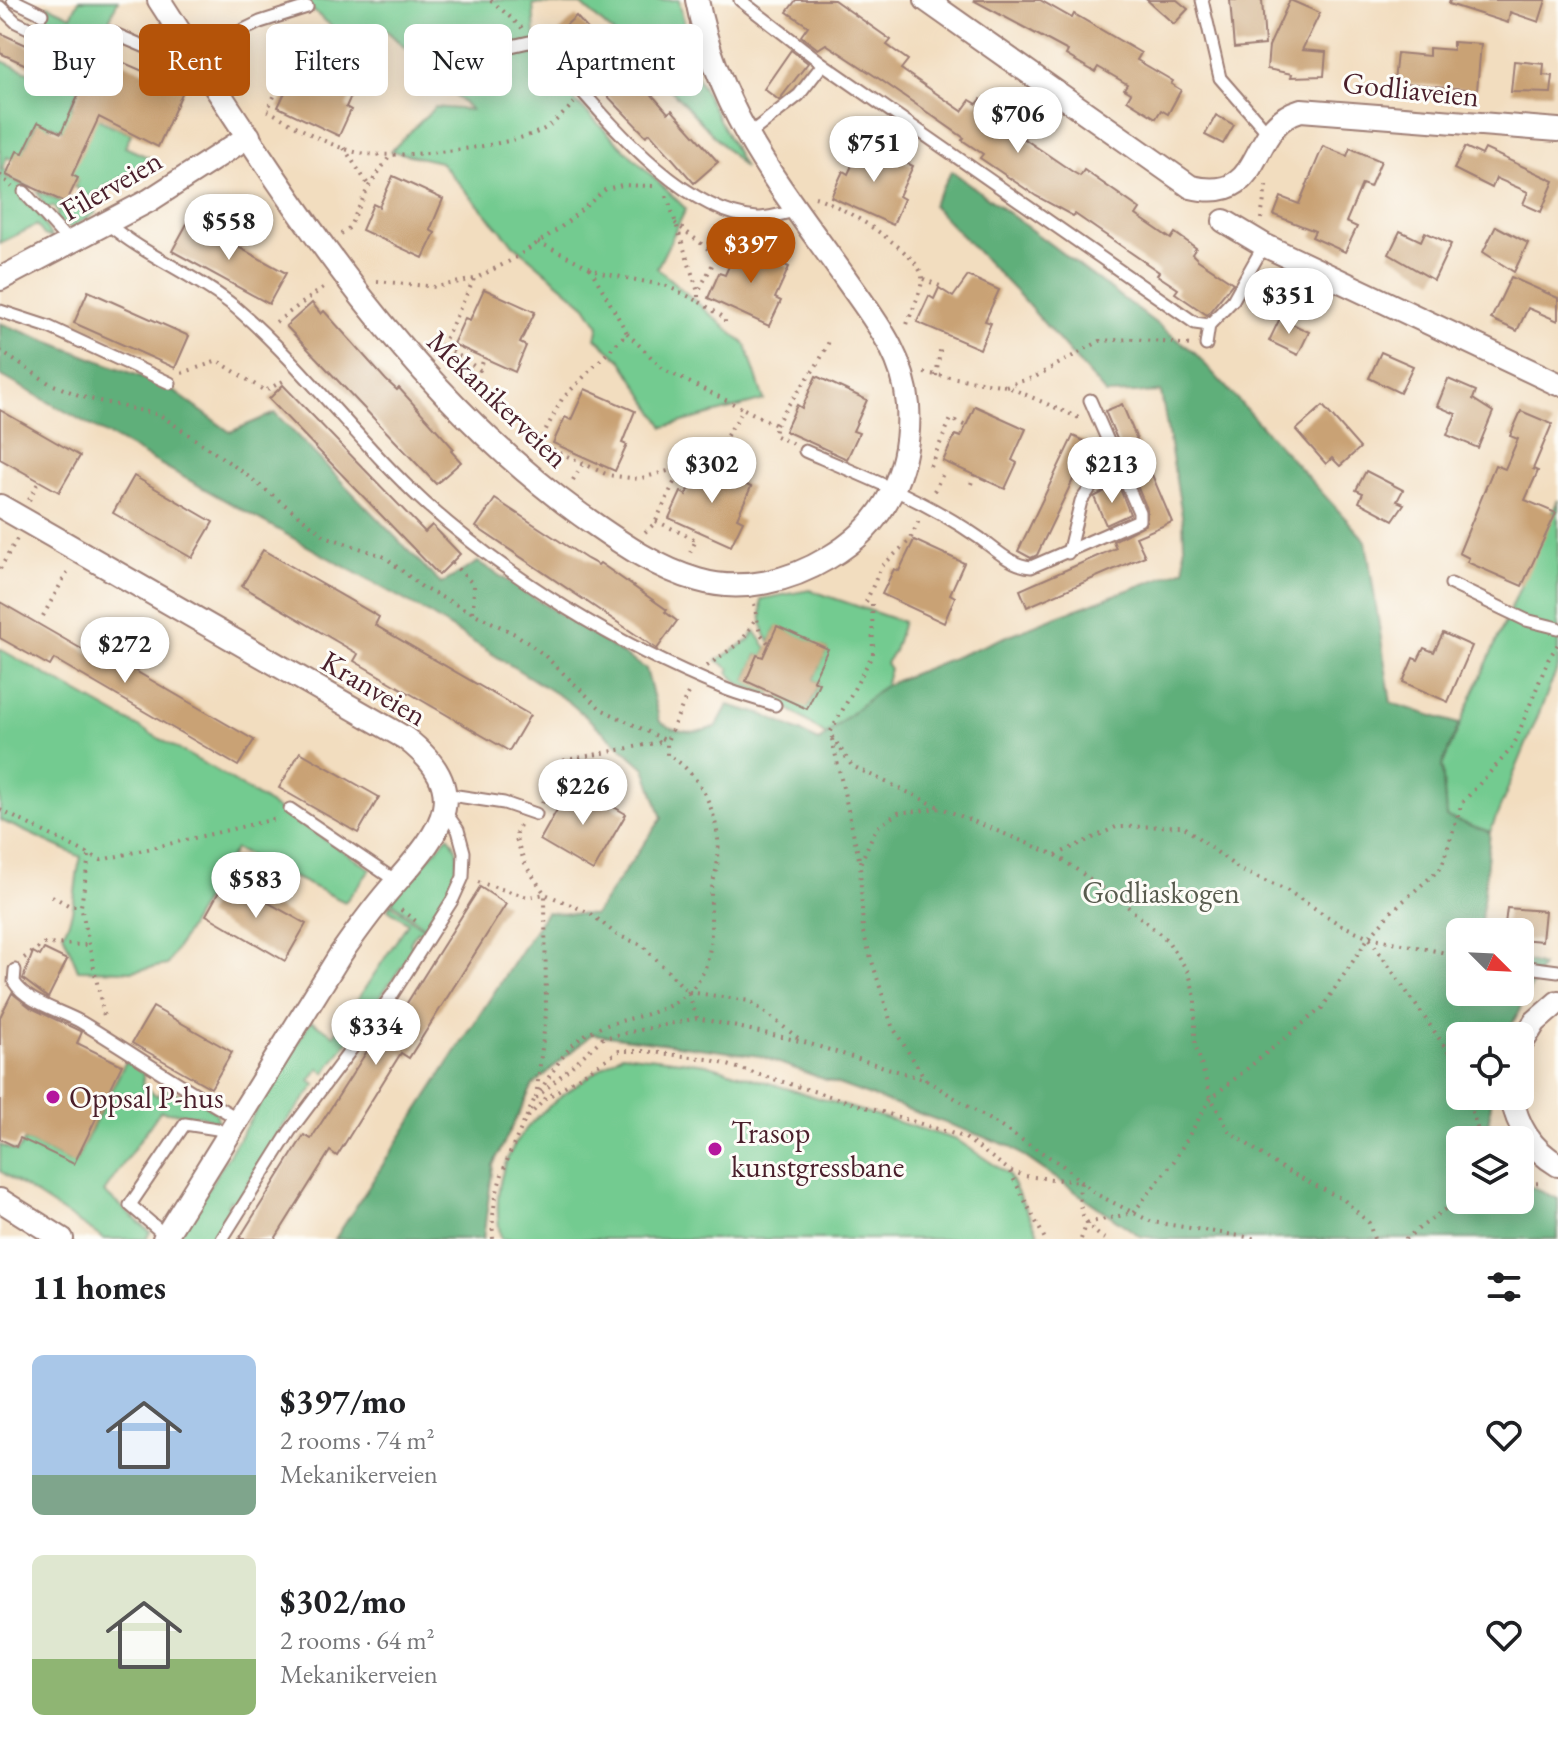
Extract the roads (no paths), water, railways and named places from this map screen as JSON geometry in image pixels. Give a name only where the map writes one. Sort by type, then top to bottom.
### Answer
[{"type":"street","name":"Mekanikerveien","points":[[159,0],[174,24]]},
{"type":"street","name":"Mekanikerveien","points":[[222,96],[324,247],[400,346],[534,481],[623,544],[700,581],[746,586],[809,570],[866,531],[885,509],[907,455],[909,436],[901,369],[880,327],[748,135],[711,51],[697,0]]},
{"type":"street","points":[[926,0],[1191,187],[1213,192],[1236,184],[1255,162],[1268,133]]},
{"type":"street","name":"Godliaveien","points":[[1268,133],[1286,114],[1301,110],[1558,130]]},
{"type":"street","name":"Filerveien","points":[[0,279],[108,224],[249,136]]},
{"type":"street","points":[[1224,221],[1259,242],[1558,384]]},
{"type":"street","name":"Kranveien","points":[[0,506],[26,514],[79,552],[405,738],[427,755],[441,777],[445,803]]},
{"type":"street","points":[[165,1238],[340,955],[390,888],[435,837],[445,803]]},
{"type":"street","points":[[1534,1024],[1558,1002]]},
{"type":"street","points":[[1514,1110],[1526,1139],[1558,1165]]},
{"type":"street","points":[[0,1200],[62,1239]]},
{"type":"lane","points":[[13,0],[42,14]]},
{"type":"lane","points":[[740,0],[823,64],[1101,260],[1195,323],[1209,325]]},
{"type":"lane","points":[[1202,0],[1220,78],[1268,133]]},
{"type":"lane","points":[[0,7],[24,26]]},
{"type":"lane","points":[[250,27],[307,7]]},
{"type":"lane","points":[[512,46],[533,42],[541,45],[630,141],[691,195],[712,206],[758,218],[800,210]]},
{"type":"lane","points":[[748,135],[799,95],[823,64]]},
{"type":"lane","points":[[24,192],[70,244]]},
{"type":"lane","points":[[108,224],[131,243],[191,277],[234,307],[424,502],[467,539],[613,635],[696,676],[775,705]]},
{"type":"lane","points":[[1206,345],[1209,325],[1233,300],[1259,242]]},
{"type":"lane","points":[[0,311],[49,327],[168,382]]},
{"type":"lane","points":[[805,451],[894,489],[1021,566],[1031,567],[1139,520],[1139,512],[1090,400]]},
{"type":"lane","points":[[1068,553],[1081,501],[1114,455]]},
{"type":"lane","points":[[1451,584],[1526,620],[1558,628]]},
{"type":"lane","points":[[222,1239],[290,1131],[351,1052],[433,934],[463,877],[464,852],[445,803],[504,803],[531,812]]},
{"type":"lane","points":[[293,811],[390,888]]},
{"type":"lane","points":[[1534,968],[1558,971]]},
{"type":"lane","points":[[15,970],[14,982],[23,993],[111,1042],[233,1128]]},
{"type":"lane","points":[[165,1238],[130,1205],[185,1124],[233,1128]]},
{"type":"place","name":"Oppsal P-hus","points":[[53,1097]]},
{"type":"place","name":"Trasop kunstgressbane","points":[[715,1149]]},
{"type":"park label","name":"Godliaskogen","points":[[1161,892]]}]
